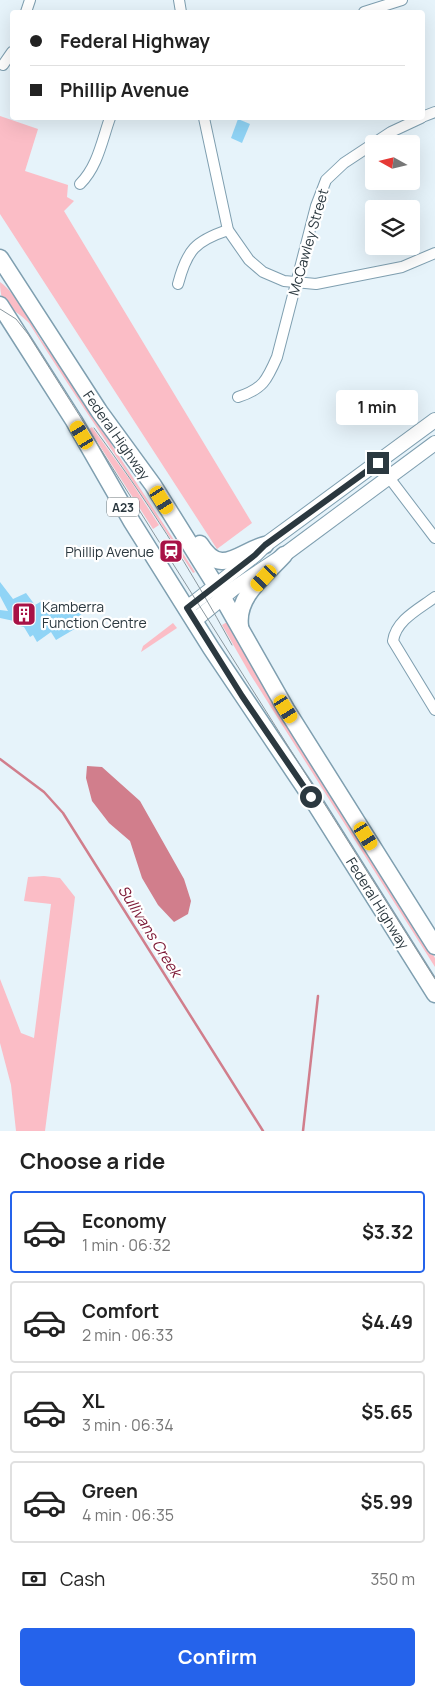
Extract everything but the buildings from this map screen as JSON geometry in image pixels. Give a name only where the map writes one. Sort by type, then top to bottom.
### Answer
[{"type":"highway","name":"Federal Highway","points":[[2,264],[99,411],[152,485],[240,627],[286,709],[435,946]]},
{"type":"highway","name":"Federal Highway","points":[[0,305],[63,404],[132,522],[311,797],[435,994]]},
{"type":"highway","points":[[0,326],[40,387],[63,404]]},
{"type":"highway","points":[[152,485],[170,496],[204,551],[212,559],[230,560],[252,548],[265,545]]},
{"type":"highway","points":[[240,627],[240,609],[243,600],[284,555]]},
{"type":"main road","points":[[191,614],[219,592],[265,545],[435,420]]},
{"type":"main road","points":[[219,592],[284,555],[435,443]]},
{"type":"street","points":[[370,10],[402,0]]},
{"type":"street","points":[[3,65],[10,55]]},
{"type":"street","points":[[80,184],[89,175],[95,163],[109,120]]},
{"type":"street","points":[[204,120],[228,230],[248,260],[263,272],[296,283],[316,284],[402,266],[435,253]]},
{"type":"street","name":"McCawley Street","points":[[238,397],[256,391],[268,378],[277,357],[316,206],[326,180],[344,163],[391,132],[416,120]]},
{"type":"street","points":[[178,284],[184,263],[192,249],[205,238],[228,230]]},
{"type":"street","points":[[378,463],[435,538]]},
{"type":"street","points":[[435,597],[400,623],[394,630],[393,640],[435,710]]},
{"type":"shaded area","points":[[0,116],[38,129],[25,171],[68,185],[67,197],[74,201],[64,211],[252,523],[217,549],[0,214]]},
{"type":"shaded area","points":[[0,282],[12,293],[42,341],[89,406],[113,447],[195,572],[193,573],[29,323],[5,303],[2,298]]},
{"type":"shaded area","points":[[92,427],[159,525],[153,529],[89,429]]},
{"type":"shaded area","points":[[227,622],[234,628],[282,714],[435,958],[435,967],[250,674],[222,625]]},
{"type":"shaded area","points":[[173,623],[177,628],[141,652],[143,646]]},
{"type":"shaded area","points":[[87,766],[102,767],[140,801],[184,879],[191,901],[188,914],[174,922],[158,905],[142,878],[130,841],[109,823],[92,801],[86,778]]},
{"type":"shaded area","points":[[28,877],[60,878],[75,897],[45,1131],[16,1131],[11,1085],[0,1043],[0,979],[21,1033],[34,1038],[51,904],[24,901]]},
{"type":"waterway","name":"Sullivans Creek","points":[[0,759],[44,792],[63,813],[263,1131]]},
{"type":"waterway","points":[[303,1131],[318,996]]},
{"type":"tram line","points":[[0,309],[16,319],[28,334],[435,979]]},
{"type":"tram line","points":[[94,428],[167,534],[232,645]]},
{"type":"place","name":"Phillip Avenue","points":[[171,551]]},
{"type":"place","name":"Kamberra Function Centre","points":[[24,614]]},
{"type":"route","points":[[311,797],[242,696],[187,608],[265,545],[378,463]]}]
